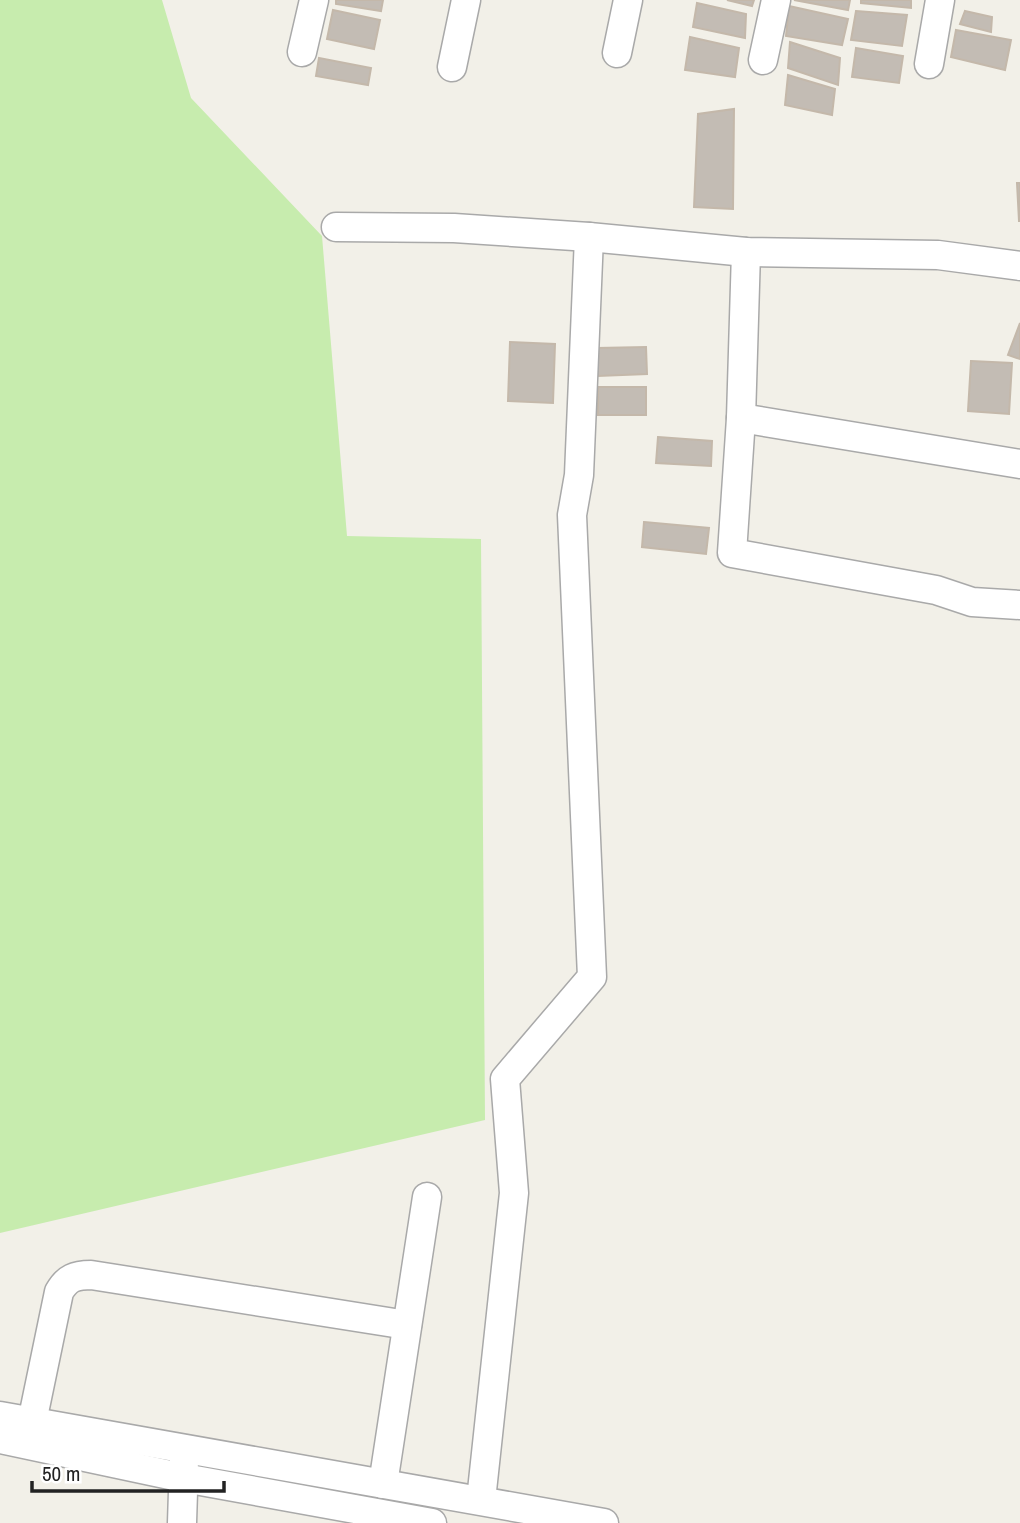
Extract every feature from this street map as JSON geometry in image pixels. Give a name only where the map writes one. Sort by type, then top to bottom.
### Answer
[{"type":"street","points":[[302,51],[314,0]]},
{"type":"street","points":[[452,66],[466,0]]},
{"type":"street","points":[[617,53],[628,0]]},
{"type":"street","points":[[763,60],[776,0]]},
{"type":"street","points":[[929,64],[940,0]]},
{"type":"street","points":[[336,227],[454,228],[746,252],[938,255],[1020,265]]},
{"type":"street","points":[[481,1500],[514,1193],[505,1079],[592,977],[572,515],[579,475],[589,237]]},
{"type":"street","points":[[746,252],[741,418],[732,553],[936,590],[972,602],[1020,605]]},
{"type":"street","points":[[741,418],[1020,464]]},
{"type":"street","points":[[383,1484],[427,1197]]},
{"type":"street","points":[[32,1422],[59,1292],[66,1280],[78,1275],[92,1275],[407,1325]]},
{"type":"street","points":[[0,1416],[32,1422],[184,1464],[432,1523]]},
{"type":"street","points":[[0,1439],[184,1464],[383,1484],[604,1523]]},
{"type":"street","points":[[182,1523],[184,1464]]},
{"type":"green space","points":[[0,0],[162,0],[191,98],[322,236],[347,536],[481,539],[485,1120],[0,1233]]},
{"type":"building","points":[[336,0],[383,0],[381,11],[336,4]]},
{"type":"building","points":[[727,0],[754,0],[752,6]]},
{"type":"building","points":[[794,0],[850,0],[848,10]]},
{"type":"building","points":[[861,0],[911,0],[911,8],[861,3]]},
{"type":"building","points":[[697,3],[746,14],[745,38],[693,27]]},
{"type":"building","points":[[789,6],[848,19],[842,45],[786,36]]},
{"type":"building","points":[[333,10],[380,20],[374,49],[327,39]]},
{"type":"building","points":[[856,11],[907,15],[902,46],[851,40]]},
{"type":"building","points":[[965,11],[992,17],[991,32],[960,24]]},
{"type":"building","points":[[956,30],[1011,40],[1005,70],[951,57]]},
{"type":"building","points":[[690,37],[739,48],[735,77],[685,70]]},
{"type":"building","points":[[790,42],[840,58],[838,85],[788,68]]},
{"type":"building","points":[[856,48],[903,56],[899,83],[852,77]]},
{"type":"building","points":[[319,58],[371,68],[368,85],[316,76]]},
{"type":"building","points":[[788,75],[835,89],[832,115],[785,105]]},
{"type":"building","points":[[734,109],[733,209],[694,207],[698,114]]},
{"type":"building","points":[[1017,183],[1020,183],[1020,221],[1019,221]]},
{"type":"building","points":[[1020,323],[1020,359],[1008,355]]},
{"type":"building","points":[[510,342],[555,344],[553,403],[508,401]]},
{"type":"building","points":[[646,347],[647,374],[598,376],[597,348]]},
{"type":"building","points":[[971,361],[1012,363],[1009,414],[968,411]]},
{"type":"building","points":[[598,387],[646,387],[646,415],[598,415]]},
{"type":"building","points":[[658,437],[712,441],[711,466],[656,463]]},
{"type":"building","points":[[644,522],[709,528],[706,554],[642,547]]}]
